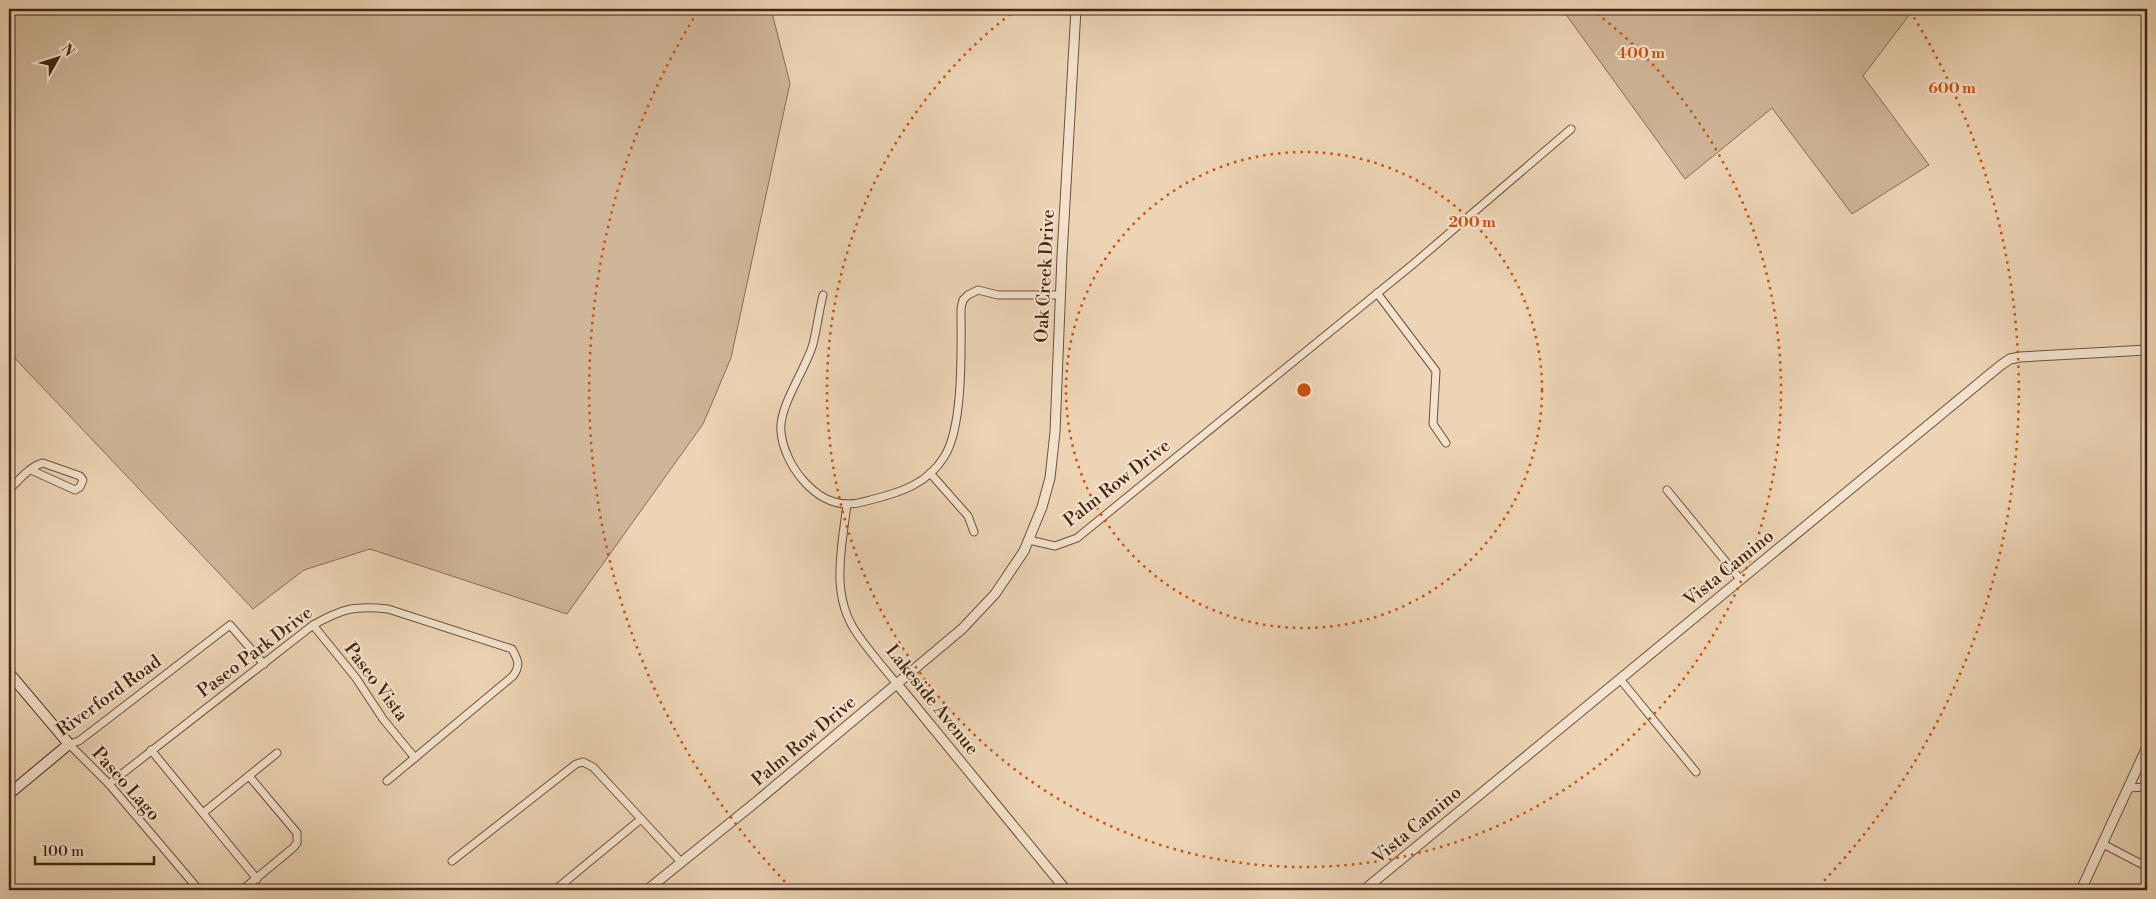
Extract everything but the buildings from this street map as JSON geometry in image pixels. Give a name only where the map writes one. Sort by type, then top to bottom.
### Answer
[{"type":"main road","points":[[9,673],[69,744]]},
{"type":"main road","name":"Riverford Road","points":[[9,794],[69,744]]},
{"type":"street","name":"Oak Creek Drive","points":[[1029,540],[1042,507],[1050,478],[1055,432],[1060,295],[1076,9]]},
{"type":"street","name":"Palm Row Drive","points":[[647,890],[756,802],[962,629],[984,608],[1008,577],[1029,540],[1055,546],[1077,538],[1377,293],[1571,129]]},
{"type":"street","points":[[823,295],[813,344],[786,406],[780,430],[784,448],[791,464],[800,477],[812,490],[831,500],[847,504],[896,494],[914,486],[930,473],[944,457],[958,418],[961,308],[965,297],[971,292],[978,290],[998,295],[1060,295]]},
{"type":"street","points":[[1377,293],[1436,370],[1433,424],[1446,442]]},
{"type":"street","name":"Vista Camino","points":[[1364,890],[2010,359],[2147,350]]},
{"type":"street","points":[[9,490],[31,470],[43,463],[80,476],[83,480],[80,487],[75,490],[31,470]]},
{"type":"street","points":[[930,473],[968,516],[974,532]]},
{"type":"street","points":[[1667,490],[1740,579]]},
{"type":"street","name":"Lakeside Avenue","points":[[847,504],[839,567],[839,585],[845,610],[855,631],[1066,890]]},
{"type":"street","name":"Paseo Park Drive","points":[[109,784],[150,750],[313,625],[338,611],[367,606],[388,609],[512,649],[519,662],[518,669],[513,676],[387,780]]},
{"type":"street","name":"Riverford Road","points":[[69,744],[79,741],[230,625],[264,664]]},
{"type":"street","name":"Paseo Vista","points":[[313,625],[356,678],[383,719],[415,758]]},
{"type":"street","points":[[1620,679],[1696,772]]},
{"type":"street","name":"Paseo Lago","points":[[69,744],[109,784],[199,890]]},
{"type":"street","points":[[2081,890],[2147,747]]},
{"type":"street","points":[[150,750],[257,879]]},
{"type":"street","points":[[203,814],[277,753]]},
{"type":"street","points":[[452,861],[580,763],[590,765],[681,862]]},
{"type":"street","points":[[242,890],[297,843],[297,833],[250,776]]},
{"type":"street","points":[[2128,788],[2147,787]]},
{"type":"street","points":[[555,890],[641,819]]},
{"type":"street","points":[[2103,844],[2147,867]]},
{"type":"shaded area","points":[[9,9],[771,9],[790,83],[731,358],[703,424],[567,614],[370,549],[304,570],[253,609],[9,352]]},
{"type":"shaded area","points":[[1562,9],[1914,9],[1863,76],[1929,165],[1852,214],[1772,108],[1685,179]]}]
